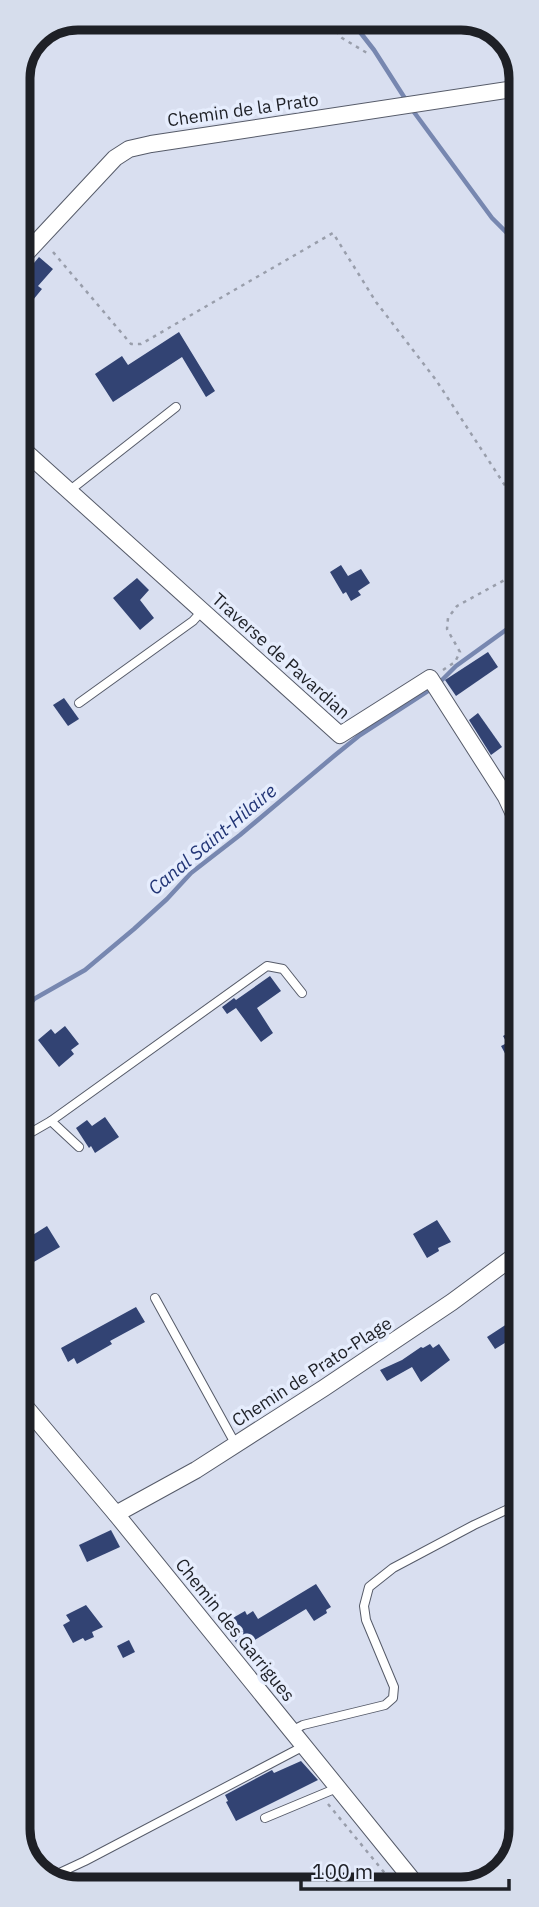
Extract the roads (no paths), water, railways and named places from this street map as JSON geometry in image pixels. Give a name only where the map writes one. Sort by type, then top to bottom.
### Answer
[{"type":"street","name":"Chemin de la Prato","points":[[30,249],[115,158],[129,149],[509,90]]},
{"type":"street","name":"Traverse de Pavardian","points":[[30,455],[340,736],[430,678],[509,803]]},
{"type":"street","name":"Chemin de Prato-Plage","points":[[116,1514],[197,1470],[236,1445],[452,1302],[509,1260]]},
{"type":"street","name":"Chemin des Garrigues","points":[[30,1412],[116,1514],[410,1877]]},
{"type":"lane","points":[[69,491],[176,407]]},
{"type":"lane","points":[[79,703],[193,621],[202,611]]},
{"type":"lane","points":[[30,1133],[51,1121],[267,966],[284,969],[302,993]]},
{"type":"lane","points":[[51,1121],[79,1147]]},
{"type":"lane","points":[[155,1298],[236,1445]]},
{"type":"lane","points":[[291,1731],[303,1725],[377,1707],[393,1698],[394,1687],[366,1620],[364,1606],[369,1587],[405,1562],[509,1509]]},
{"type":"lane","points":[[58,1874],[304,1746]]},
{"type":"lane","points":[[265,1818],[337,1788]]},
{"type":"waterway","points":[[358,30],[406,100]]},
{"type":"waterway","points":[[411,108],[492,218],[509,235]]},
{"type":"waterway","name":"Canal Saint-Hilaire","points":[[439,683],[456,666],[509,628]]},
{"type":"waterway","name":"Canal Saint-Hilaire","points":[[30,1004],[34,999],[85,970],[167,899],[191,873],[360,735],[434,687]]}]
